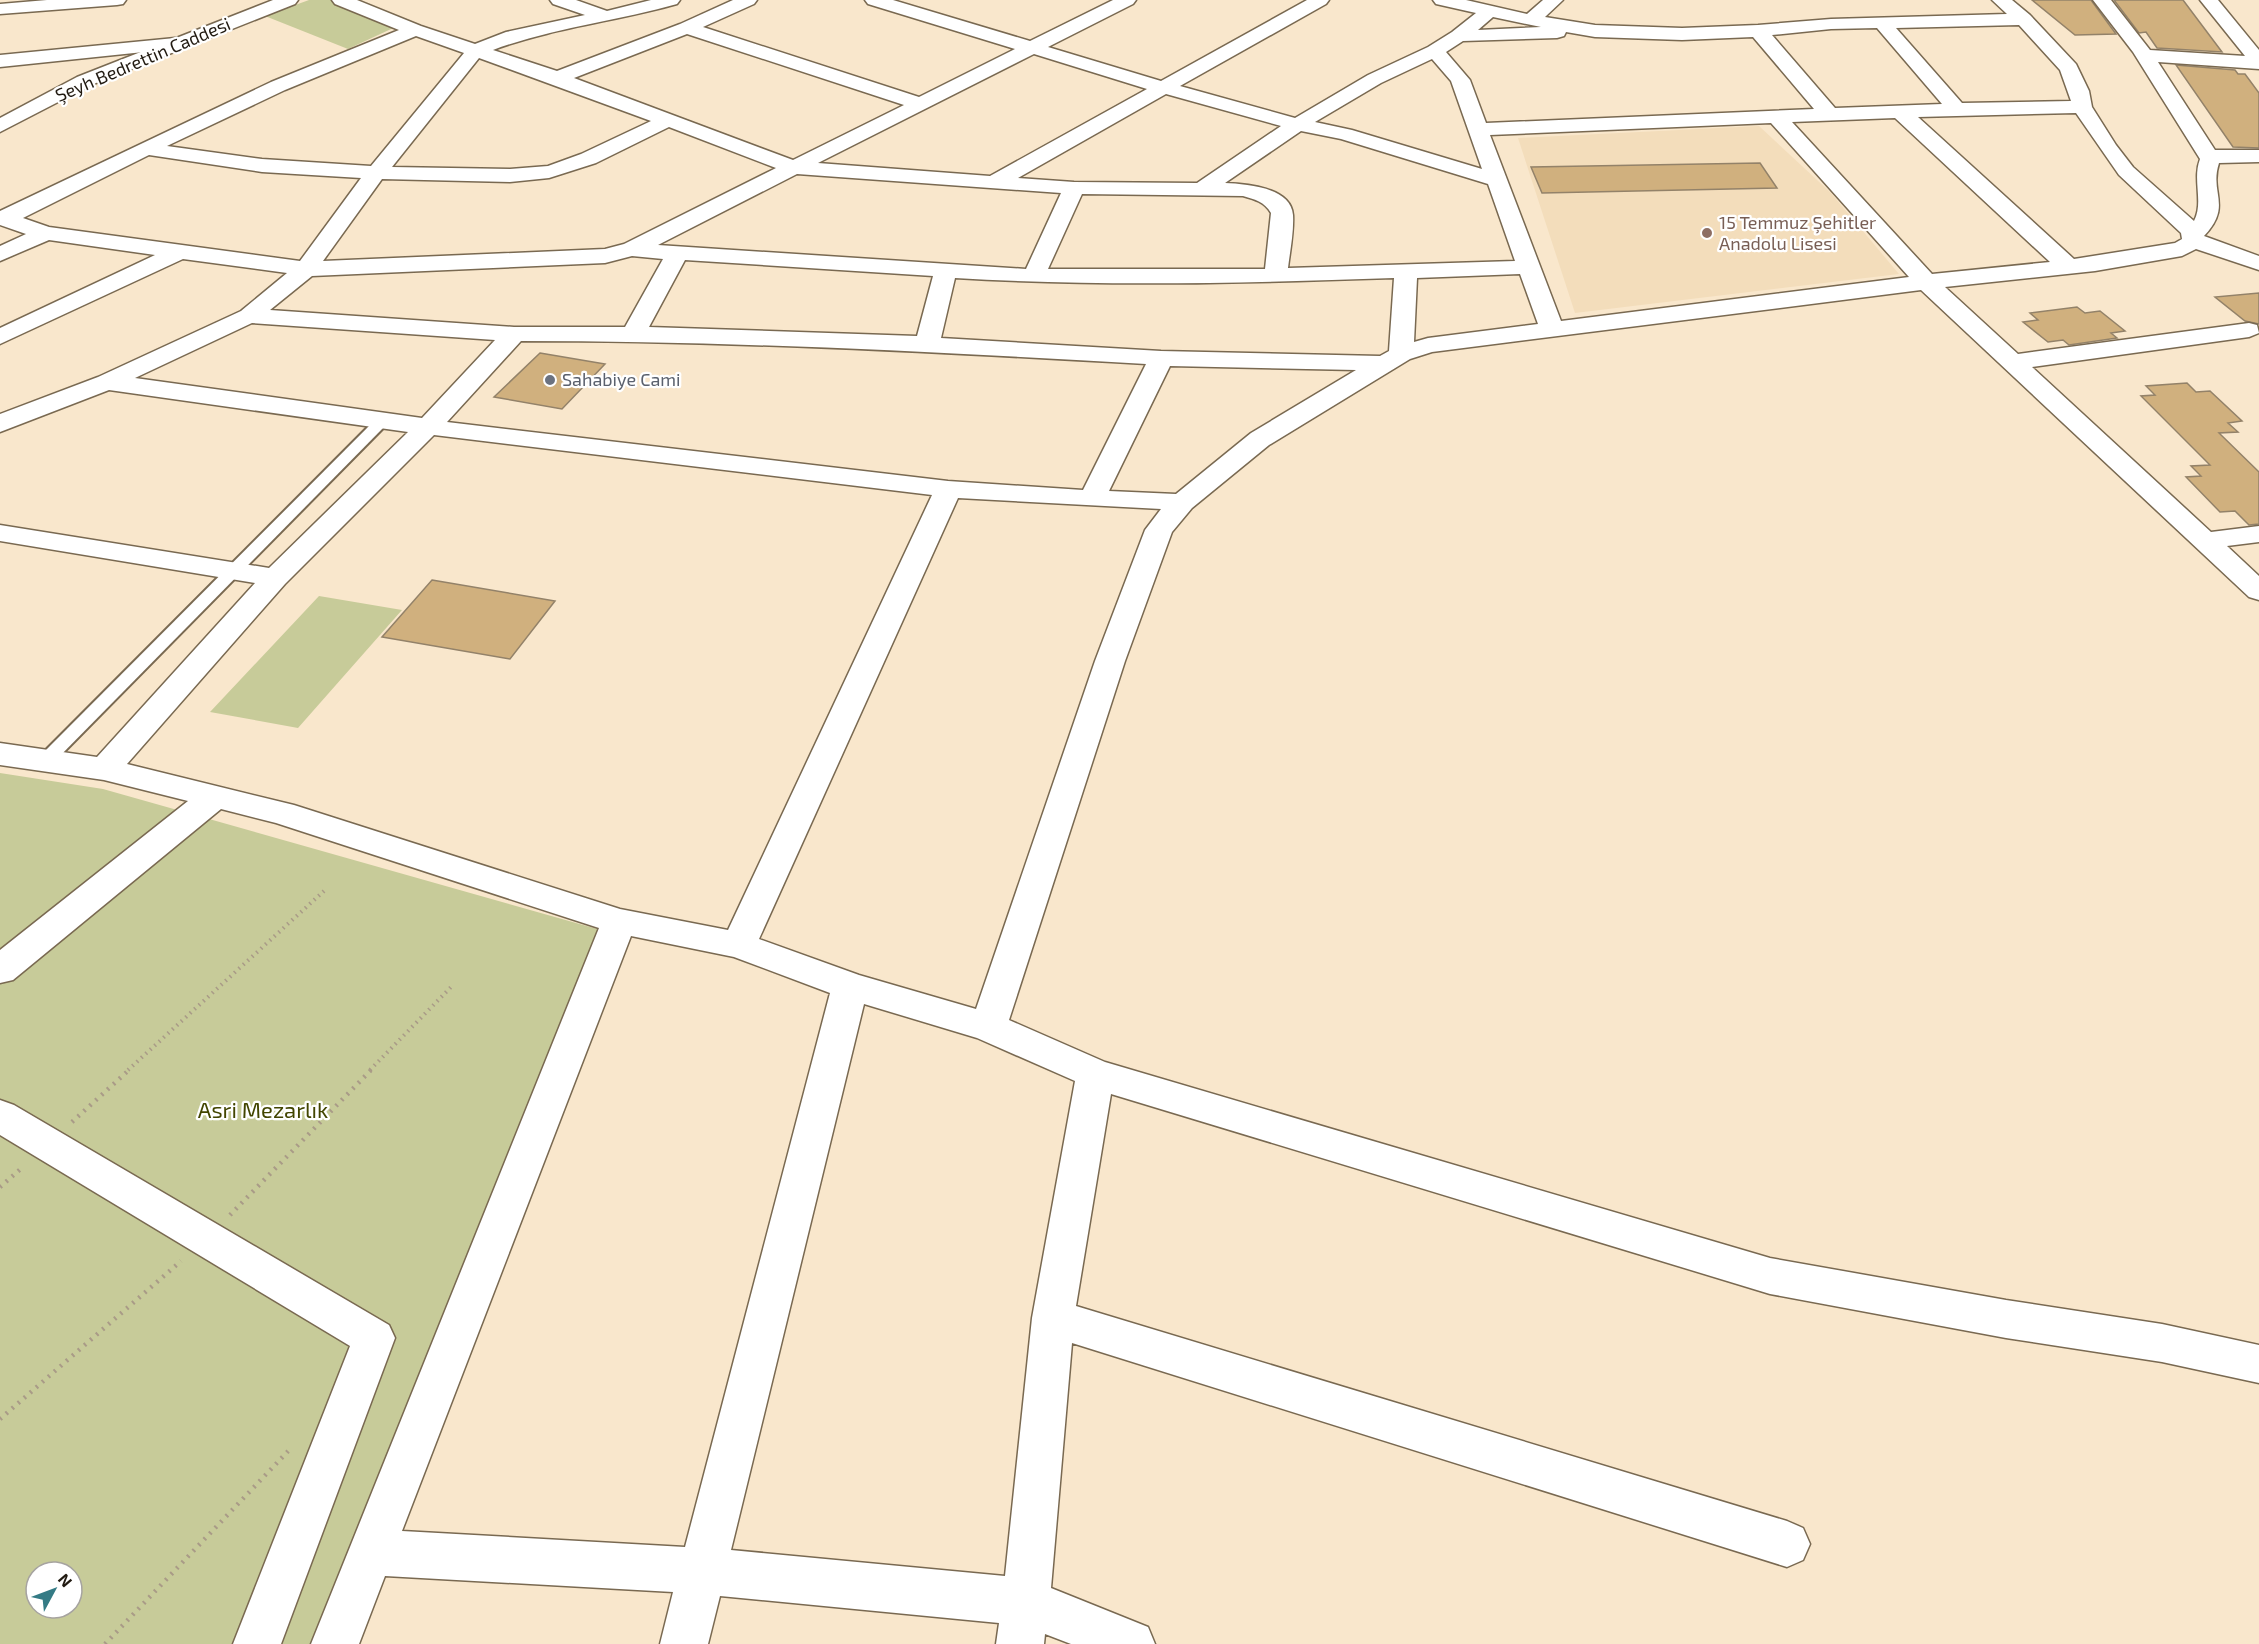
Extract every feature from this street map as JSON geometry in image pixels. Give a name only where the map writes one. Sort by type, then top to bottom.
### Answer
[{"type":"street","points":[[0,9],[21,4],[117,0]]},
{"type":"street","name":"Şeyh Bedrettin Caddesi","points":[[0,126],[84,81],[289,0]]},
{"type":"street","points":[[341,0],[415,30],[557,78],[795,168],[1074,188],[1243,190],[1262,195],[1276,202],[1282,213],[1276,275]]},
{"type":"street","points":[[559,0],[605,16]]},
{"type":"street","points":[[0,424],[35,408],[107,382],[249,316],[306,269],[375,174],[476,50],[513,36],[671,0]]},
{"type":"street","points":[[557,78],[686,28],[748,0]]},
{"type":"street","points":[[3,219],[46,233],[306,269],[605,256],[632,249],[1127,0]]},
{"type":"street","points":[[996,181],[1320,0]]},
{"type":"street","points":[[1442,0],[1488,12],[1596,31]]},
{"type":"street","points":[[1531,20],[1554,0]]},
{"type":"street","points":[[2001,0],[2024,19],[2069,68],[2079,91],[2082,107],[2108,148],[2126,171],[2192,231],[2192,238]]},
{"type":"street","points":[[2102,0],[2144,55],[2210,159]]},
{"type":"street","points":[[2209,0],[2259,63]]},
{"type":"street","points":[[891,2],[1029,49],[1299,125],[1345,134],[1497,180]]},
{"type":"street","points":[[1201,190],[1299,125],[1400,64],[1435,51],[1459,36],[1488,12]]},
{"type":"street","points":[[1459,36],[1596,31],[1682,34],[1758,31],[1831,24],[2024,19]]},
{"type":"street","points":[[1882,23],[1957,109]]},
{"type":"street","points":[[686,28],[922,104]]},
{"type":"street","points":[[3,219],[278,86],[415,30]]},
{"type":"street","points":[[1758,31],[1829,114]]},
{"type":"street","points":[[0,61],[175,44]]},
{"type":"street","points":[[1435,51],[1460,80],[1552,329]]},
{"type":"street","points":[[2144,55],[2259,63]]},
{"type":"street","points":[[1479,129],[1900,111],[2082,107]]},
{"type":"street","points":[[1900,111],[2069,267]]},
{"type":"street","points":[[1776,116],[1926,282],[2259,591]]},
{"type":"street","points":[[146,148],[179,155],[257,164],[375,174],[530,175],[561,169],[669,120]]},
{"type":"street","points":[[988,1027],[1110,661],[1159,530],[1182,502],[1260,439],[1392,358],[1428,345],[1926,282],[2069,267],[2182,249],[2207,220],[2210,198],[2204,171],[2210,159],[2219,155],[2259,156]]},
{"type":"street","points":[[1035,276],[1074,188]]},
{"type":"street","points":[[0,254],[46,233]]},
{"type":"street","points":[[2192,238],[2259,263]]},
{"type":"street","points":[[632,249],[1035,276],[1226,278],[1529,267]]},
{"type":"street","points":[[0,337],[179,252]]},
{"type":"street","points":[[633,334],[678,252]]},
{"type":"street","points":[[927,344],[946,269]]},
{"type":"street","points":[[1392,358],[1406,271]]},
{"type":"street","points":[[249,316],[514,334],[633,334],[927,344],[1161,358],[1392,358]]},
{"type":"street","points":[[2012,362],[2249,330]]},
{"type":"street","points":[[104,769],[275,578],[428,427],[514,334]]},
{"type":"street","points":[[1092,499],[1161,358]]},
{"type":"street","points":[[107,382],[428,427],[948,489],[1092,499],[1182,502]]},
{"type":"street","points":[[0,402],[35,408]]},
{"type":"street","points":[[739,945],[948,489]]},
{"type":"street","points":[[0,533],[275,578]]},
{"type":"street","points":[[2204,541],[2259,534]]},
{"type":"street","points":[[0,754],[104,769],[282,813],[619,921],[739,945],[850,986],[988,1027],[1095,1074],[1770,1276],[2006,1319],[2162,1343],[2259,1364]]},
{"type":"street","points":[[0,970],[216,796]]},
{"type":"street","points":[[335,1644],[619,921]]},
{"type":"street","points":[[684,1644],[850,986]]},
{"type":"street","points":[[1023,1623],[1053,1318],[1095,1074]]},
{"type":"street","points":[[0,1116],[374,1338],[257,1644]]},
{"type":"street","points":[[1053,1318],[1787,1545]]},
{"type":"street","points":[[370,1552],[704,1571],[1023,1623],[1131,1644]]},
{"type":"lane","points":[[46,760],[382,421]]},
{"type":"path","points":[[0,1187],[324,891]]},
{"type":"path","points":[[0,1419],[207,1239],[453,985]]},
{"type":"path","points":[[105,1644],[295,1444]]},
{"type":"shaded area","name":"15 Temmuz Şehitler Anadolu Lisesi","points":[[1759,126],[1830,192],[1899,274],[1575,313],[1518,138]]},
{"type":"green space","points":[[309,0],[341,0],[404,23],[348,49],[265,16]]},
{"type":"green space","points":[[319,596],[402,610],[298,728],[210,712]]},
{"type":"green space","name":"Asri Mezarlık","points":[[0,773],[103,789],[615,934],[336,1644],[0,1644]]},
{"type":"building","points":[[2032,0],[2091,0],[2116,34],[2075,35]]},
{"type":"building","points":[[2114,0],[2183,0],[2222,52],[2157,48],[2146,32],[2139,33]]},
{"type":"building","points":[[2176,65],[2235,70],[2238,74],[2245,74],[2259,93],[2259,148],[2233,147]]},
{"type":"building","points":[[1760,163],[1777,188],[1542,193],[1531,167]]},
{"type":"building","points":[[2259,293],[2259,324],[2245,321],[2215,297]]},
{"type":"building","points":[[2077,307],[2085,313],[2100,311],[2125,331],[2111,333],[2117,338],[2069,345],[2063,340],[2048,342],[2023,322],[2038,320],[2030,313]]},
{"type":"building","name":"Sahabiye Cami","points":[[540,353],[605,364],[562,409],[494,397]]},
{"type":"building","points":[[2187,383],[2196,392],[2210,391],[2242,421],[2228,423],[2238,432],[2219,433],[2259,472],[2259,524],[2249,525],[2235,511],[2220,512],[2186,477],[2201,476],[2191,466],[2210,465],[2141,396],[2155,395],[2146,386]]},
{"type":"building","points":[[432,580],[555,601],[510,659],[382,637]]},
{"type":"place","name":"15 Temmuz Şehitler Anadolu Lisesi","points":[[1707,233]]},
{"type":"place","name":"Sahabiye Cami","points":[[550,380]]}]
